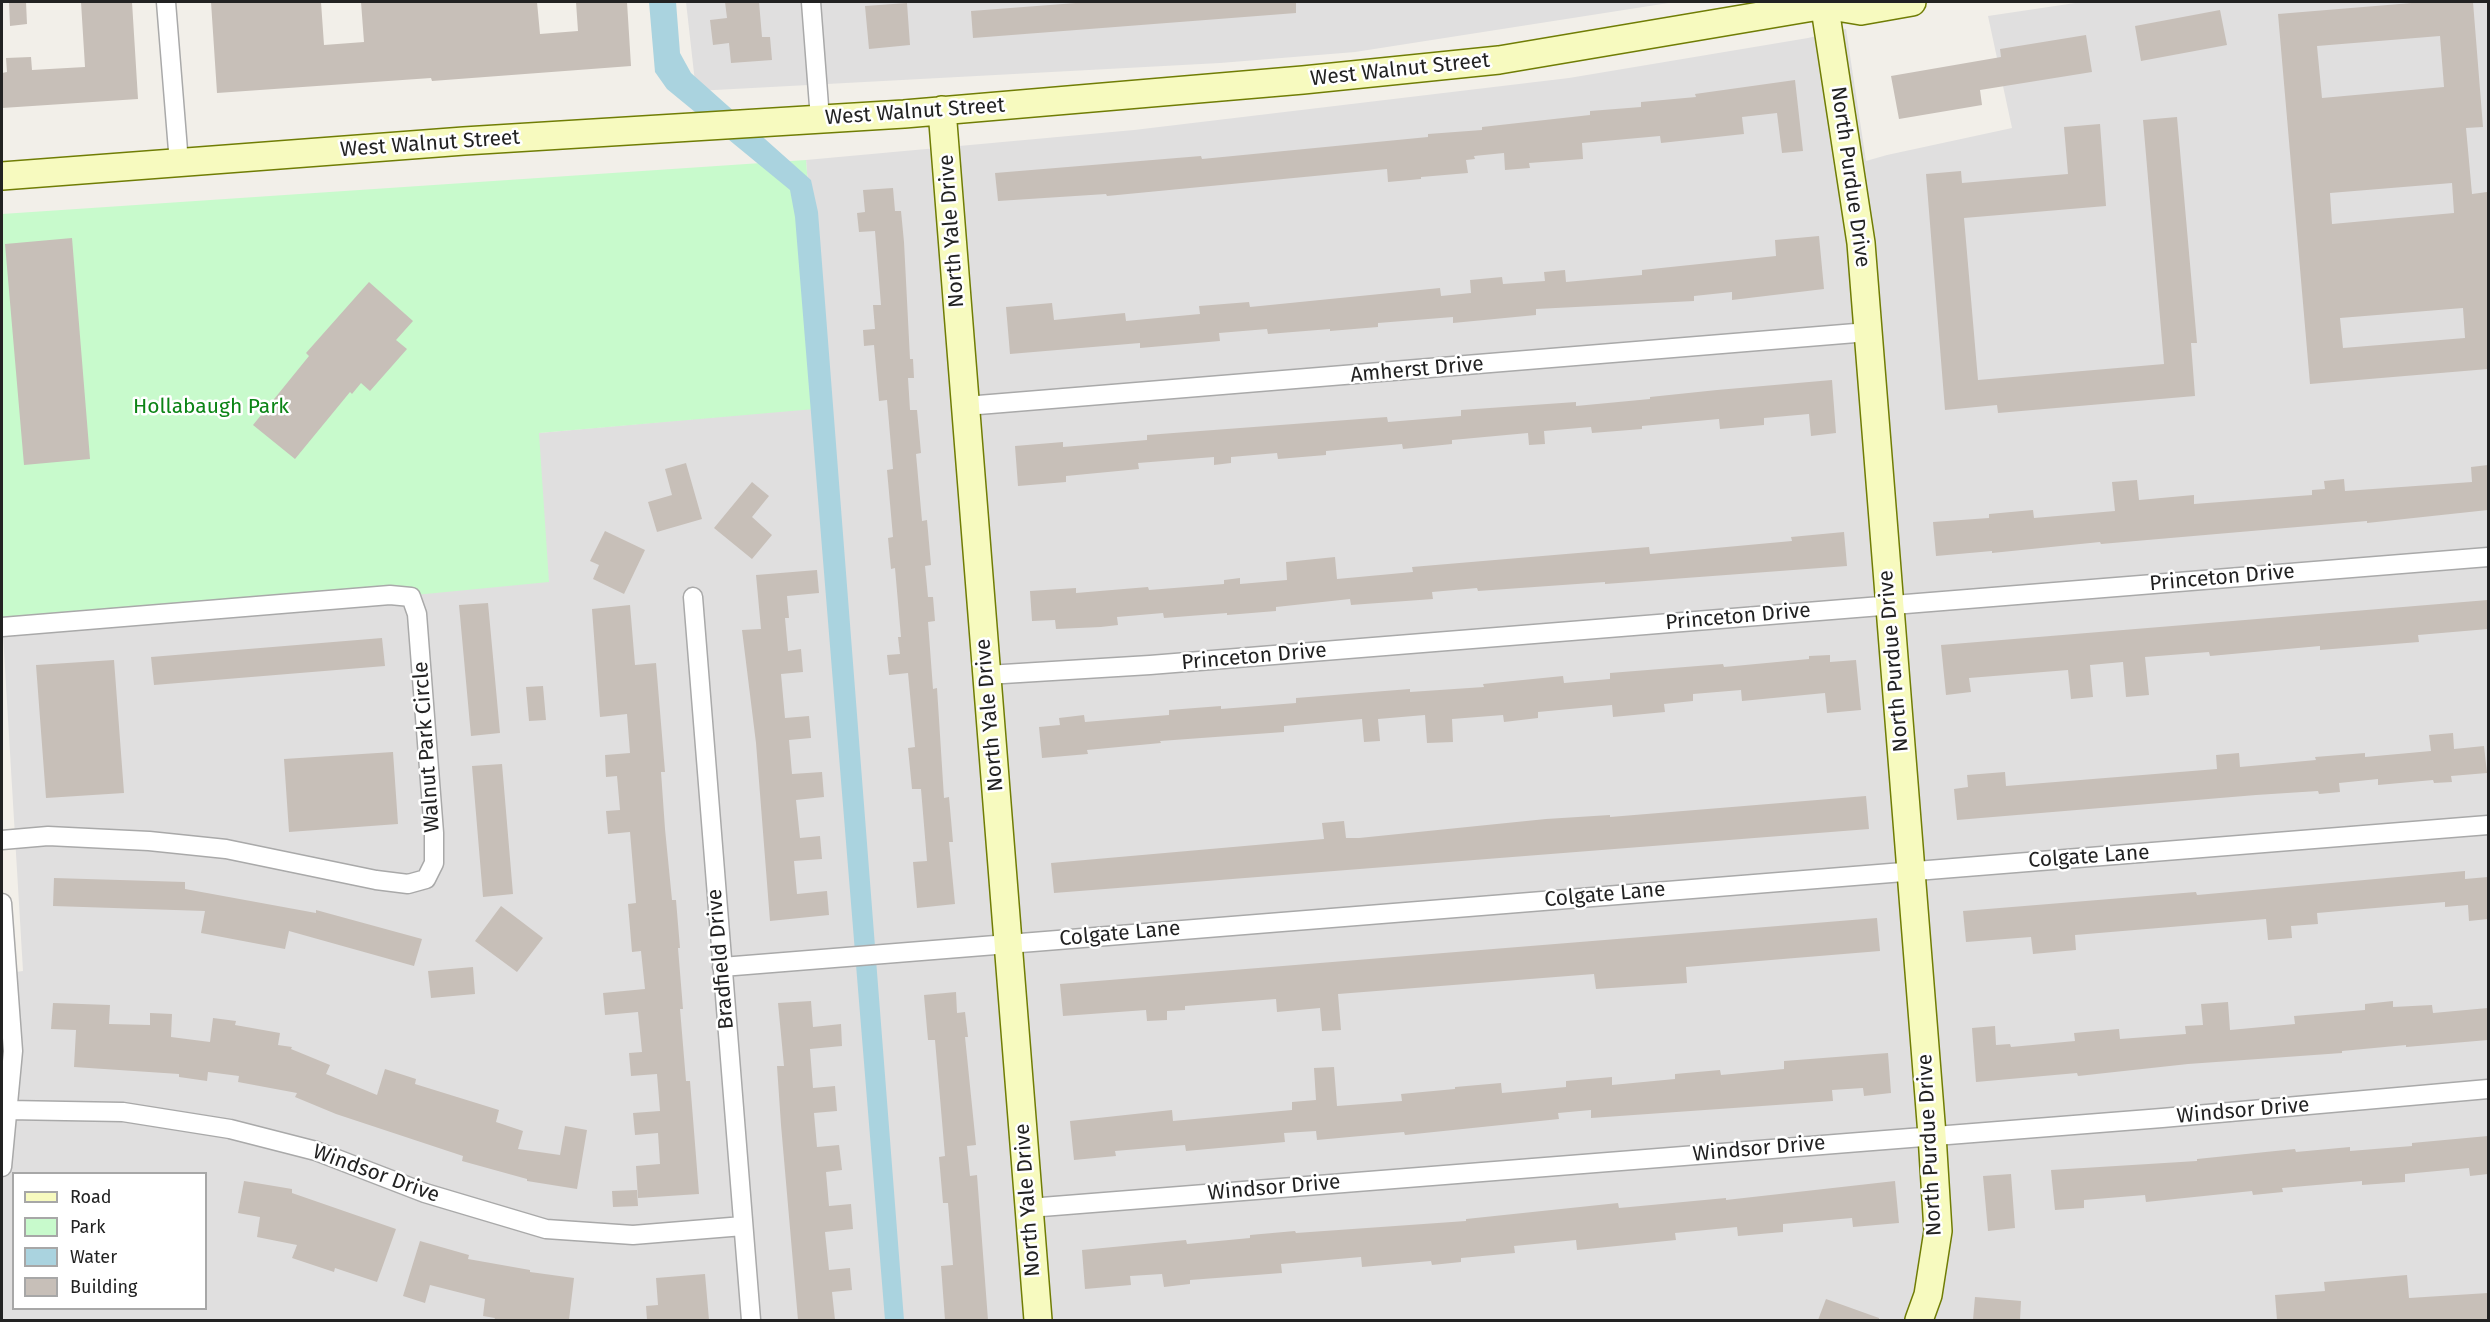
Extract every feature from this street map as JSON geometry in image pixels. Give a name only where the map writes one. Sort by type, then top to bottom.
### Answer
[{"type":"street","points":[[166,2],[179,163]]},
{"type":"street","points":[[812,2],[820,119]]},
{"type":"street","name":"West Walnut Street","points":[[2,176],[464,141],[942,110],[1303,80],[1499,60],[1826,3],[1861,11],[1912,2]]},
{"type":"street","name":"North Purdue Drive","points":[[1826,3],[1861,243],[1932,1135],[1938,1231],[1928,1295],[1919,1320]]},
{"type":"street","name":"North Yale Drive","points":[[942,110],[1038,1320]]},
{"type":"street","name":"Amherst Drive","points":[[966,406],[1868,332]]},
{"type":"street","name":"Princeton Drive","points":[[987,675],[1162,664],[2488,557]]},
{"type":"street","name":"Walnut Park Circle","points":[[2,627],[390,595],[411,597],[417,614],[434,833],[434,863],[426,879],[408,884],[376,880],[226,849],[149,841],[48,836],[2,840]]},
{"type":"street","name":"Bradfield Drive","points":[[693,597],[751,1320]]},
{"type":"street","name":"Colgate Lane","points":[[722,968],[1008,943],[2488,825]]},
{"type":"street","points":[[2,903],[14,1051],[2,1167]]},
{"type":"street","name":"Windsor Drive","points":[[1029,1208],[2162,1118],[2488,1089]]},
{"type":"street","name":"Windsor Drive","points":[[8,1110],[123,1112],[230,1129],[316,1151],[425,1193],[546,1229],[633,1235],[743,1226]]},
{"type":"shaded area","points":[[686,2],[1675,2],[1355,52],[1220,63],[696,91]]},
{"type":"shaded area","points":[[2082,2],[2488,2],[2488,1320],[2,1320],[2,974],[23,971],[3,635],[539,433],[826,407],[806,160],[1134,130],[1569,78],[1808,38],[1846,29],[1866,161],[2012,128],[1988,16]]},
{"type":"green space","name":"Hollabaugh Park","points":[[806,160],[826,408],[539,433],[549,582],[3,635],[2,214]]},
{"type":"water","points":[[649,2],[676,2],[680,53],[691,73],[811,180],[818,212],[904,1320],[885,1320],[795,217],[790,190],[667,89],[655,72]]},
{"type":"building","points":[[9,2],[26,2],[27,24],[10,26]]},
{"type":"building","points":[[81,2],[132,2],[138,99],[2,108],[2,73],[7,72],[6,58],[31,57],[32,70],[85,67]]},
{"type":"building","points":[[211,2],[321,2],[324,45],[364,42],[361,2],[537,2],[540,34],[578,31],[576,2],[627,2],[631,66],[432,81],[431,78],[217,93]]},
{"type":"building","points":[[725,2],[759,2],[762,37],[770,37],[772,60],[731,63],[729,43],[713,45],[710,20],[727,18]]},
{"type":"building","points":[[1089,2],[1296,2],[1296,13],[973,38],[971,11]]},
{"type":"building","points":[[2424,2],[2473,2],[2483,127],[2466,128],[2472,194],[2487,192],[2488,369],[2310,384],[2278,14]],"holes":[[[2440,36],[2444,87],[2322,98],[2317,46]],[[2452,183],[2454,213],[2332,224],[2330,193]],[[2463,308],[2465,338],[2343,348],[2340,318]]]},
{"type":"building","points":[[907,3],[910,45],[869,49],[865,6]]},
{"type":"building","points":[[2220,10],[2227,45],[2141,61],[2135,26]]},
{"type":"building","points":[[2086,35],[2092,72],[1980,90],[1982,105],[1899,119],[1891,76],[2001,57],[2000,49]]},
{"type":"building","points":[[1795,80],[1803,151],[1782,153],[1777,113],[1742,117],[1744,134],[1661,143],[1660,136],[1582,143],[1583,159],[1529,163],[1530,168],[1505,170],[1504,153],[1474,156],[1475,159],[1466,160],[1468,173],[1421,177],[1421,179],[1388,182],[1387,169],[1107,196],[1106,194],[998,201],[995,173],[1201,156],[1202,159],[1428,137],[1428,134],[1482,130],[1482,127],[1590,115],[1590,111],[1641,107],[1641,102],[1696,97],[1695,94]]},
{"type":"building","points":[[2177,117],[2197,343],[2191,343],[2195,396],[1998,413],[1997,405],[1945,410],[1926,174],[1961,171],[1962,183],[2068,174],[2064,127],[2100,124],[2106,206],[1964,218],[1978,380],[2164,364],[2143,120]]},
{"type":"building","points":[[893,188],[895,211],[901,211],[904,242],[910,359],[913,359],[914,378],[908,378],[910,410],[917,410],[921,453],[916,454],[922,521],[927,520],[931,565],[925,566],[928,597],[933,597],[935,621],[928,622],[933,689],[937,688],[944,798],[949,797],[953,842],[949,842],[955,904],[917,908],[913,862],[927,861],[921,789],[912,789],[908,748],[915,747],[908,673],[889,675],[887,655],[900,654],[898,637],[901,637],[895,568],[891,569],[888,538],[893,537],[887,470],[893,469],[887,400],[879,401],[874,345],[864,346],[863,330],[875,329],[873,305],[881,305],[875,231],[859,232],[857,213],[865,212],[863,190]]},
{"type":"building","points":[[1819,236],[1824,289],[1732,300],[1732,292],[1694,296],[1694,301],[1536,309],[1536,315],[1453,323],[1453,317],[1378,323],[1378,327],[1330,331],[1330,329],[1268,334],[1267,329],[1219,333],[1220,341],[1140,348],[1140,343],[1010,354],[1006,307],[1052,303],[1054,320],[1125,313],[1126,321],[1200,314],[1199,306],[1249,302],[1250,307],[1440,288],[1441,296],[1471,293],[1470,280],[1502,277],[1503,284],[1545,281],[1544,272],[1565,270],[1566,282],[1642,275],[1642,270],[1776,256],[1775,240]]},
{"type":"building","points":[[72,238],[90,459],[24,465],[5,244]]},
{"type":"building","points":[[369,282],[413,321],[396,340],[407,349],[370,391],[361,383],[352,394],[350,392],[295,459],[253,425],[309,356],[306,353]]},
{"type":"building","points":[[1832,380],[1836,433],[1811,436],[1809,414],[1764,418],[1764,425],[1720,429],[1719,419],[1592,433],[1591,427],[1544,431],[1545,444],[1529,445],[1528,433],[1452,440],[1452,444],[1403,449],[1402,444],[1326,451],[1326,455],[1278,459],[1277,453],[1231,457],[1231,463],[1214,465],[1214,457],[1138,463],[1139,469],[1066,476],[1066,482],[1018,486],[1015,446],[1063,442],[1063,447],[1147,440],[1147,435],[1387,417],[1388,422],[1461,416],[1461,410],[1576,402],[1576,406]]},
{"type":"building","points":[[686,463],[702,519],[657,532],[648,502],[672,495],[665,469]]},
{"type":"building","points":[[2488,465],[2488,510],[2367,523],[2367,521],[1936,556],[1933,522],[1989,518],[1989,514],[2033,510],[2034,518],[2115,511],[2112,482],[2137,480],[2139,500],[2194,495],[2194,504],[2312,495],[2312,490],[2325,489],[2324,481],[2344,479],[2345,491],[2472,482],[2471,467]]},
{"type":"building","points":[[752,482],[769,496],[752,517],[772,535],[752,559],[714,528]]},
{"type":"building","points":[[605,531],[645,550],[624,594],[593,579],[599,565],[590,561]]},
{"type":"building","points":[[1844,532],[1847,566],[1605,584],[1605,582],[1478,591],[1477,588],[1432,592],[1433,599],[1351,605],[1350,599],[1276,607],[1276,611],[1227,615],[1227,613],[1164,618],[1163,613],[1117,617],[1118,625],[1101,627],[1056,629],[1055,620],[1032,621],[1030,591],[1076,588],[1076,593],[1148,587],[1149,590],[1224,584],[1224,580],[1240,578],[1240,584],[1287,580],[1286,562],[1335,557],[1337,579],[1413,572],[1412,567],[1649,547],[1650,554],[1792,541],[1791,537]]},
{"type":"building","points":[[817,570],[819,593],[787,596],[789,618],[785,618],[788,651],[801,649],[803,672],[781,674],[785,718],[809,716],[811,738],[789,740],[792,774],[822,772],[824,797],[796,800],[800,838],[820,836],[822,859],[794,861],[797,894],[827,891],[829,915],[770,921],[756,743],[742,630],[761,629],[756,575]]},
{"type":"building","points":[[2488,600],[2488,629],[2418,635],[2419,642],[2320,650],[2320,646],[2210,656],[2209,652],[2145,657],[2149,695],[2126,697],[2123,662],[2090,665],[2093,697],[2071,699],[2068,670],[1969,678],[1971,692],[1946,695],[1941,645]]},
{"type":"building","points":[[488,603],[500,733],[471,736],[459,605]]},
{"type":"building","points":[[630,605],[635,665],[656,663],[665,772],[661,772],[665,829],[672,900],[676,900],[683,1009],[680,1009],[686,1081],[690,1081],[699,1194],[638,1198],[636,1166],[660,1164],[658,1133],[635,1135],[633,1113],[660,1111],[657,1074],[631,1076],[629,1053],[642,1052],[638,1012],[605,1015],[603,993],[645,989],[641,951],[632,952],[628,904],[636,903],[630,832],[608,834],[606,811],[620,810],[617,776],[606,777],[605,755],[630,753],[627,714],[600,717],[592,609]]},
{"type":"building","points":[[382,638],[385,666],[154,685],[151,657]]},
{"type":"building","points":[[1830,655],[1830,662],[1856,660],[1861,710],[1827,713],[1825,693],[1742,701],[1741,690],[1693,694],[1693,701],[1664,704],[1665,712],[1613,717],[1612,705],[1538,712],[1538,718],[1504,722],[1503,715],[1452,719],[1453,742],[1427,743],[1425,715],[1378,719],[1380,741],[1364,742],[1362,719],[1284,726],[1284,732],[1160,741],[1161,743],[1087,750],[1088,754],[1042,758],[1039,727],[1060,725],[1059,718],[1084,715],[1085,722],[1169,715],[1169,710],[1221,706],[1221,709],[1296,703],[1296,698],[1410,689],[1410,692],[1484,687],[1483,684],[1563,676],[1564,683],[1610,679],[1610,673],[1723,664],[1724,667]]},
{"type":"building","points":[[114,660],[124,793],[46,798],[36,665]]},
{"type":"building","points":[[543,686],[546,720],[529,721],[526,687]]},
{"type":"building","points":[[2453,733],[2454,749],[2484,746],[2487,773],[2451,776],[2452,782],[2434,783],[2433,780],[2378,785],[2378,779],[2339,783],[2340,792],[2319,794],[2318,791],[2256,795],[1957,820],[1954,789],[1968,787],[1967,775],[2005,772],[2006,786],[2217,769],[2216,755],[2239,753],[2240,767],[2365,753],[2365,757],[2431,751],[2429,735]]},
{"type":"building","points":[[393,752],[398,824],[289,832],[284,759]]},
{"type":"building","points":[[502,764],[513,894],[483,897],[472,766]]},
{"type":"building","points":[[1866,796],[1869,829],[1054,893],[1051,863],[1324,839],[1322,823],[1344,821],[1346,838],[1359,838],[1546,819],[1610,815],[1610,817]]},
{"type":"building","points":[[2465,871],[2465,879],[2488,877],[2488,919],[2469,921],[2468,905],[2445,907],[2445,902],[2317,913],[2318,924],[2291,926],[2292,938],[2268,940],[2266,919],[2075,935],[2076,950],[2033,954],[2031,937],[1966,942],[1963,911],[2196,892],[2197,895]]},
{"type":"building","points":[[54,878],[185,882],[185,889],[316,913],[316,910],[422,939],[414,966],[289,931],[285,949],[201,933],[205,911],[53,906]]},
{"type":"building","points":[[501,906],[543,938],[517,972],[475,941]]},
{"type":"building","points":[[1877,918],[1880,951],[1686,967],[1687,983],[1596,989],[1594,974],[1338,994],[1341,1030],[1322,1031],[1320,1008],[1277,1012],[1276,999],[1185,1006],[1185,1010],[1167,1011],[1167,1020],[1147,1021],[1146,1010],[1063,1016],[1060,984]]},
{"type":"building","points":[[473,967],[475,994],[431,998],[428,971]]},
{"type":"building","points":[[956,992],[957,1013],[965,1012],[968,1037],[965,1037],[976,1145],[967,1146],[970,1176],[977,1175],[988,1320],[945,1320],[941,1266],[953,1265],[948,1203],[943,1203],[939,1157],[945,1156],[935,1040],[928,1040],[924,995]]},
{"type":"building","points":[[811,1001],[813,1027],[841,1024],[842,1046],[810,1049],[813,1088],[835,1086],[837,1111],[814,1113],[817,1147],[839,1145],[842,1170],[826,1172],[829,1206],[851,1204],[853,1229],[825,1232],[829,1270],[850,1268],[852,1290],[832,1292],[835,1320],[798,1320],[781,1125],[777,1066],[784,1066],[778,1003]]},
{"type":"building","points":[[2393,1001],[2393,1007],[2432,1005],[2433,1013],[2488,1008],[2488,1040],[2188,1064],[2078,1076],[2077,1073],[1976,1082],[1972,1028],[1995,1026],[1996,1045],[2010,1044],[2011,1047],[2075,1041],[2074,1033],[2119,1029],[2120,1039],[2186,1034],[2185,1026],[2203,1025],[2201,1004],[2228,1002],[2230,1030],[2295,1024],[2294,1016],[2365,1010],[2365,1004]]},
{"type":"building","points":[[53,1003],[110,1005],[109,1024],[150,1025],[150,1013],[172,1014],[171,1037],[210,1042],[213,1018],[236,1021],[235,1025],[280,1033],[278,1045],[292,1047],[291,1049],[330,1065],[326,1074],[377,1095],[385,1069],[416,1079],[415,1084],[499,1110],[496,1122],[523,1131],[518,1149],[560,1155],[565,1126],[587,1130],[577,1189],[527,1181],[527,1179],[462,1161],[463,1156],[336,1114],[295,1097],[297,1093],[238,1082],[239,1076],[208,1072],[207,1081],[179,1077],[179,1074],[74,1067],[76,1030],[51,1029]]},
{"type":"building","points":[[1888,1053],[1891,1093],[1864,1096],[1863,1088],[1832,1090],[1833,1101],[1591,1118],[1591,1110],[1558,1113],[1559,1119],[1405,1135],[1404,1132],[1317,1140],[1316,1131],[1284,1133],[1285,1142],[1186,1151],[1185,1145],[1115,1151],[1116,1156],[1074,1160],[1070,1121],[1172,1110],[1173,1121],[1292,1110],[1292,1102],[1316,1100],[1314,1068],[1334,1067],[1337,1106],[1402,1101],[1401,1094],[1455,1089],[1455,1087],[1501,1083],[1502,1093],[1566,1087],[1566,1081],[1612,1077],[1612,1085],[1675,1079],[1675,1074],[1720,1070],[1721,1075],[1784,1069],[1784,1061]]},
{"type":"building","points":[[2488,1136],[2488,1174],[2470,1176],[2469,1168],[2405,1174],[2405,1182],[2362,1185],[2362,1181],[2282,1188],[2283,1192],[2253,1195],[2252,1191],[2146,1202],[2145,1195],[2084,1200],[2084,1208],[2055,1210],[2051,1170],[2197,1161],[2197,1159],[2295,1149],[2296,1152],[2350,1147],[2350,1151]]},
{"type":"building","points":[[2011,1174],[2015,1228],[1988,1231],[1983,1176]]},
{"type":"building","points":[[244,1181],[292,1189],[292,1193],[396,1229],[377,1282],[335,1268],[334,1272],[292,1258],[297,1245],[257,1237],[260,1217],[238,1213]]},
{"type":"building","points":[[1895,1181],[1899,1223],[1853,1227],[1852,1218],[1783,1224],[1783,1232],[1738,1236],[1737,1227],[1675,1233],[1676,1240],[1577,1250],[1576,1240],[1514,1246],[1515,1253],[1461,1258],[1461,1262],[1432,1265],[1431,1261],[1362,1267],[1361,1257],[1281,1264],[1282,1273],[1190,1280],[1190,1284],[1164,1287],[1162,1274],[1130,1276],[1131,1285],[1085,1289],[1082,1250],[1186,1240],[1187,1244],[1295,1231],[1296,1233],[1466,1221],[1466,1219],[1618,1203],[1619,1208],[1726,1198],[1726,1200]]},
{"type":"building","points":[[637,1190],[638,1206],[613,1207],[612,1191]]},
{"type":"building","points":[[420,1241],[469,1255],[468,1259],[530,1270],[530,1272],[574,1278],[569,1320],[494,1320],[495,1318],[483,1316],[485,1299],[430,1285],[425,1303],[403,1296]]},
{"type":"building","points":[[705,1274],[709,1320],[647,1320],[646,1306],[658,1305],[656,1278]]},
{"type":"building","points":[[2407,1275],[2409,1298],[2488,1293],[2488,1320],[2277,1320],[2275,1295],[2325,1291],[2324,1282]]},
{"type":"building","points":[[1975,1297],[2021,1301],[2020,1320],[1973,1320]]},
{"type":"building","points":[[1826,1299],[1879,1318],[1879,1320],[1818,1320]]}]
